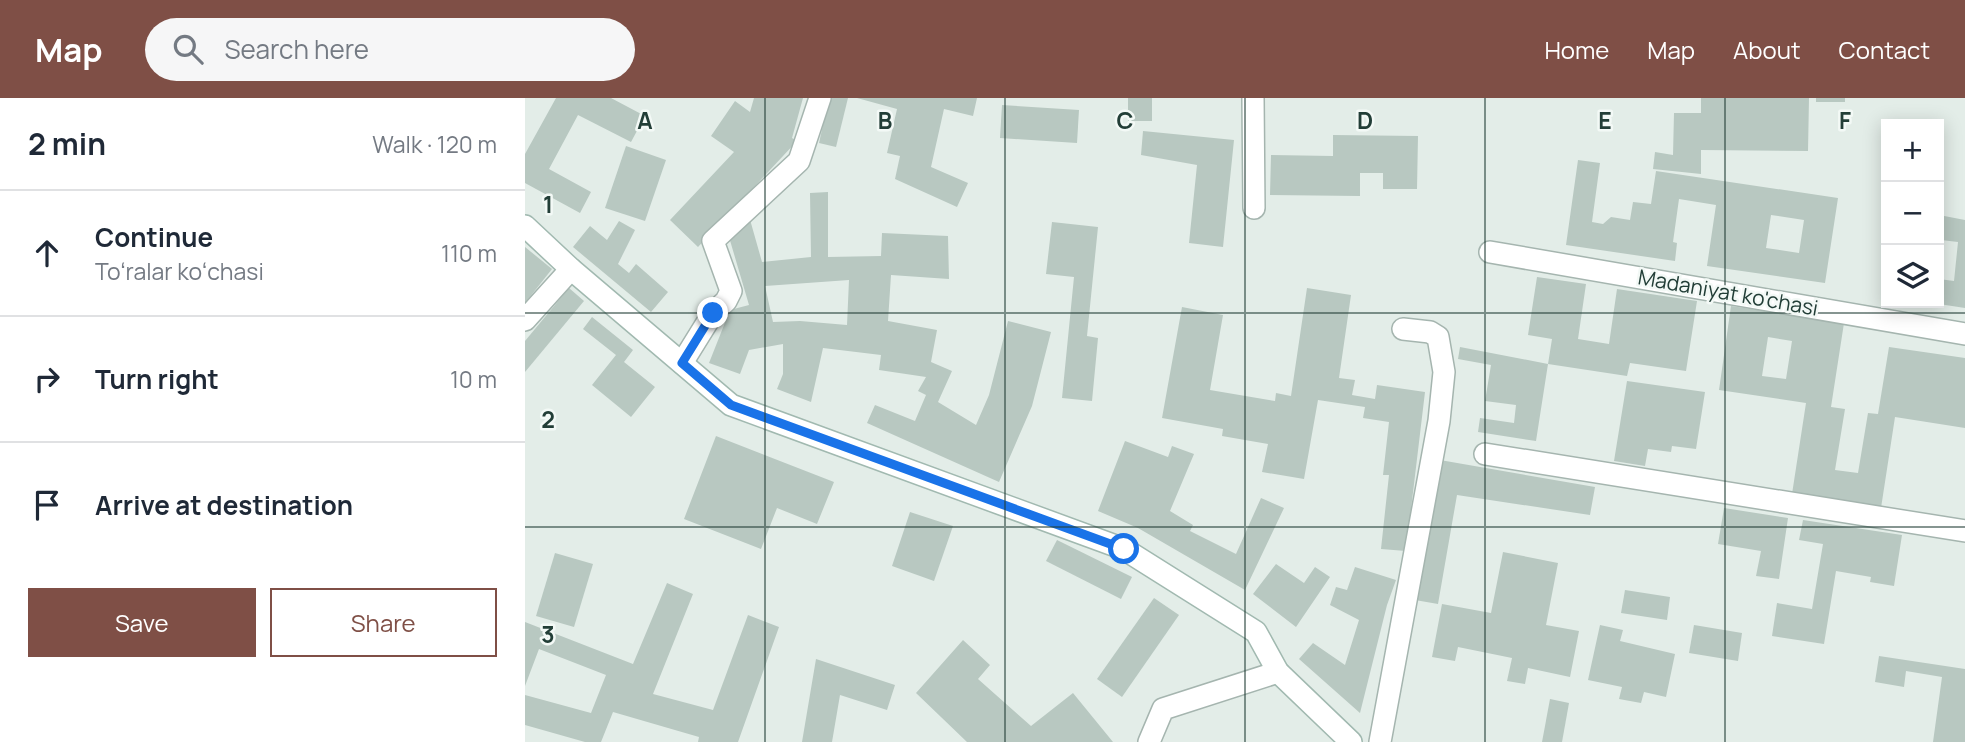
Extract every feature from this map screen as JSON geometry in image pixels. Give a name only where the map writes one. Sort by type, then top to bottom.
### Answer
[{"type":"street","points":[[682,363],[713,313],[726,301],[731,291],[713,242],[799,161],[820,98]]},
{"type":"street","points":[[1253,98],[1254,208]]},
{"type":"street","points":[[525,226],[571,269],[731,405],[1124,549],[1256,632],[1278,672],[1351,742]]},
{"type":"street","name":"Madaniyat ko'chasi","points":[[1490,252],[1965,334]]},
{"type":"street","points":[[525,320],[571,269]]},
{"type":"street","points":[[1380,742],[1439,421],[1444,372],[1442,351],[1437,337],[1430,332],[1403,329]]},
{"type":"street","points":[[1485,454],[1965,531]]},
{"type":"street","points":[[1149,742],[1163,709],[1278,672]]},
{"type":"building","points":[[556,98],[611,98],[645,116],[631,142],[578,115],[549,169],[591,192],[580,213],[525,183],[525,154]]},
{"type":"building","points":[[754,98],[803,98],[792,138],[797,141],[698,247],[670,220],[734,152],[711,136],[735,101],[750,112]]},
{"type":"building","points":[[829,98],[848,98],[836,147],[819,143]]},
{"type":"building","points":[[857,98],[977,98],[973,116],[944,109],[931,167],[968,183],[957,207],[895,179],[900,156],[887,153],[897,109]]},
{"type":"building","points":[[1128,98],[1152,98],[1152,121],[1128,121]]},
{"type":"building","points":[[1701,98],[1809,98],[1808,151],[1701,150],[1701,174],[1653,169],[1655,152],[1673,155],[1674,113],[1701,113]]},
{"type":"building","points":[[1816,98],[1845,98],[1845,102],[1816,102]]},
{"type":"building","points":[[1002,105],[1079,110],[1077,143],[1000,138]]},
{"type":"building","points":[[1143,131],[1234,140],[1223,247],[1189,243],[1197,165],[1141,155]]},
{"type":"building","points":[[1333,135],[1418,136],[1417,189],[1383,189],[1383,173],[1360,173],[1360,196],[1270,195],[1271,155],[1333,156]]},
{"type":"building","points":[[626,146],[666,160],[645,221],[605,208]]},
{"type":"building","points":[[1578,160],[1600,163],[1592,222],[1603,224],[1611,217],[1630,220],[1633,202],[1651,204],[1656,171],[1838,198],[1825,283],[1707,266],[1716,205],[1679,199],[1673,242],[1677,243],[1675,261],[1566,245]],"holes":[[[1771,215],[1804,220],[1799,253],[1766,248]]]},
{"type":"building","points":[[828,192],[828,257],[881,256],[882,233],[948,236],[949,279],[891,275],[888,321],[937,330],[931,362],[952,371],[938,402],[976,425],[989,395],[1008,321],[1051,332],[1032,406],[999,482],[867,423],[875,405],[915,421],[926,395],[918,391],[926,377],[879,370],[881,355],[823,348],[811,402],[777,389],[783,374],[783,344],[749,350],[740,374],[709,363],[730,310],[749,305],[729,237],[749,216],[762,262],[811,257],[810,193]],"holes":[[[849,280],[847,325],[773,322],[765,286]]]},
{"type":"building","points":[[1944,216],[1965,220],[1965,308],[1944,305],[1944,280],[1954,281],[1958,242],[1944,240]]},
{"type":"building","points":[[619,221],[635,230],[618,264],[629,273],[636,264],[668,292],[651,312],[573,247],[590,226],[607,240]]},
{"type":"building","points":[[1052,222],[1098,227],[1087,336],[1098,338],[1092,401],[1062,398],[1074,277],[1046,274]]},
{"type":"building","points":[[525,247],[552,269],[525,303]]},
{"type":"building","points":[[1537,277],[1586,284],[1578,339],[1609,344],[1617,289],[1697,301],[1686,371],[1630,363],[1627,376],[1548,364],[1552,339],[1528,335]]},
{"type":"building","points":[[569,288],[584,301],[525,372],[525,341]]},
{"type":"building","points":[[1307,288],[1351,295],[1339,378],[1355,380],[1352,395],[1375,399],[1377,385],[1425,392],[1406,551],[1381,549],[1389,475],[1383,475],[1389,422],[1363,418],[1365,407],[1318,400],[1304,479],[1262,472],[1268,444],[1222,436],[1223,429],[1162,418],[1182,307],[1223,315],[1210,390],[1275,401],[1276,393],[1291,396]]},
{"type":"building","points":[[1731,306],[1844,323],[1831,407],[1845,409],[1835,470],[1858,473],[1868,413],[1878,414],[1889,347],[1965,358],[1965,428],[1895,417],[1881,508],[1792,494],[1806,403],[1719,390]],"holes":[[[1768,337],[1792,341],[1786,379],[1762,376]]]},
{"type":"building","points":[[592,317],[633,350],[624,362],[655,387],[631,417],[592,385],[616,355],[583,329]]},
{"type":"building","points":[[1460,347],[1548,364],[1536,441],[1478,432],[1480,418],[1514,423],[1516,405],[1485,401],[1491,365],[1458,359]]},
{"type":"building","points":[[1627,381],[1705,392],[1696,449],[1672,446],[1671,452],[1648,449],[1645,466],[1614,461]]},
{"type":"building","points":[[716,436],[834,482],[817,524],[777,508],[761,549],[684,519]]},
{"type":"building","points":[[1125,441],[1168,457],[1172,446],[1194,454],[1170,511],[1193,525],[1190,531],[1236,554],[1261,498],[1284,508],[1245,590],[1138,528],[1098,511]]},
{"type":"building","points":[[1440,460],[1595,487],[1590,515],[1457,495],[1438,604],[1415,600]]},
{"type":"building","points":[[1724,508],[1788,518],[1779,579],[1756,576],[1761,551],[1718,544]]},
{"type":"building","points":[[910,512],[953,526],[934,581],[892,566]]},
{"type":"building","points":[[1803,520],[1902,535],[1894,586],[1870,582],[1871,577],[1836,571],[1824,644],[1772,636],[1777,603],[1812,609],[1823,544],[1799,540]]},
{"type":"building","points":[[1057,540],[1132,577],[1121,599],[1046,561]]},
{"type":"building","points":[[1503,552],[1558,563],[1546,625],[1579,631],[1570,677],[1528,668],[1525,684],[1507,681],[1512,658],[1458,647],[1455,661],[1432,657],[1442,604],[1491,613]]},
{"type":"building","points":[[555,553],[593,564],[574,627],[536,616]]},
{"type":"building","points":[[1276,564],[1304,583],[1315,567],[1330,577],[1296,627],[1253,594]]},
{"type":"building","points":[[1355,567],[1396,580],[1387,605],[1360,713],[1299,659],[1313,643],[1345,665],[1359,620],[1330,605],[1336,587],[1347,590]]},
{"type":"building","points":[[667,583],[693,594],[653,694],[713,710],[748,615],[779,627],[738,742],[698,742],[699,737],[613,712],[601,742],[585,742],[525,725],[525,695],[591,713],[606,675],[539,649],[525,686],[525,622],[633,664]]},
{"type":"building","points":[[1625,590],[1670,597],[1667,620],[1621,613]]},
{"type":"building","points":[[1154,598],[1179,615],[1122,697],[1097,679]]},
{"type":"building","points":[[1600,625],[1623,630],[1620,641],[1675,654],[1666,697],[1644,692],[1641,703],[1619,699],[1622,687],[1588,680]]},
{"type":"building","points":[[1694,625],[1742,633],[1738,661],[1689,653]]},
{"type":"building","points":[[963,640],[990,665],[978,679],[1031,726],[1073,693],[1113,742],[967,742],[916,693]]},
{"type":"building","points":[[1879,656],[1965,669],[1965,742],[1933,742],[1942,677],[1906,671],[1904,687],[1875,682]]},
{"type":"building","points":[[816,659],[895,685],[887,710],[840,695],[832,742],[802,742]]},
{"type":"building","points":[[1550,699],[1569,703],[1562,742],[1542,742]]},
{"type":"route","points":[[713,313],[682,363],[731,405],[1124,549]]}]
